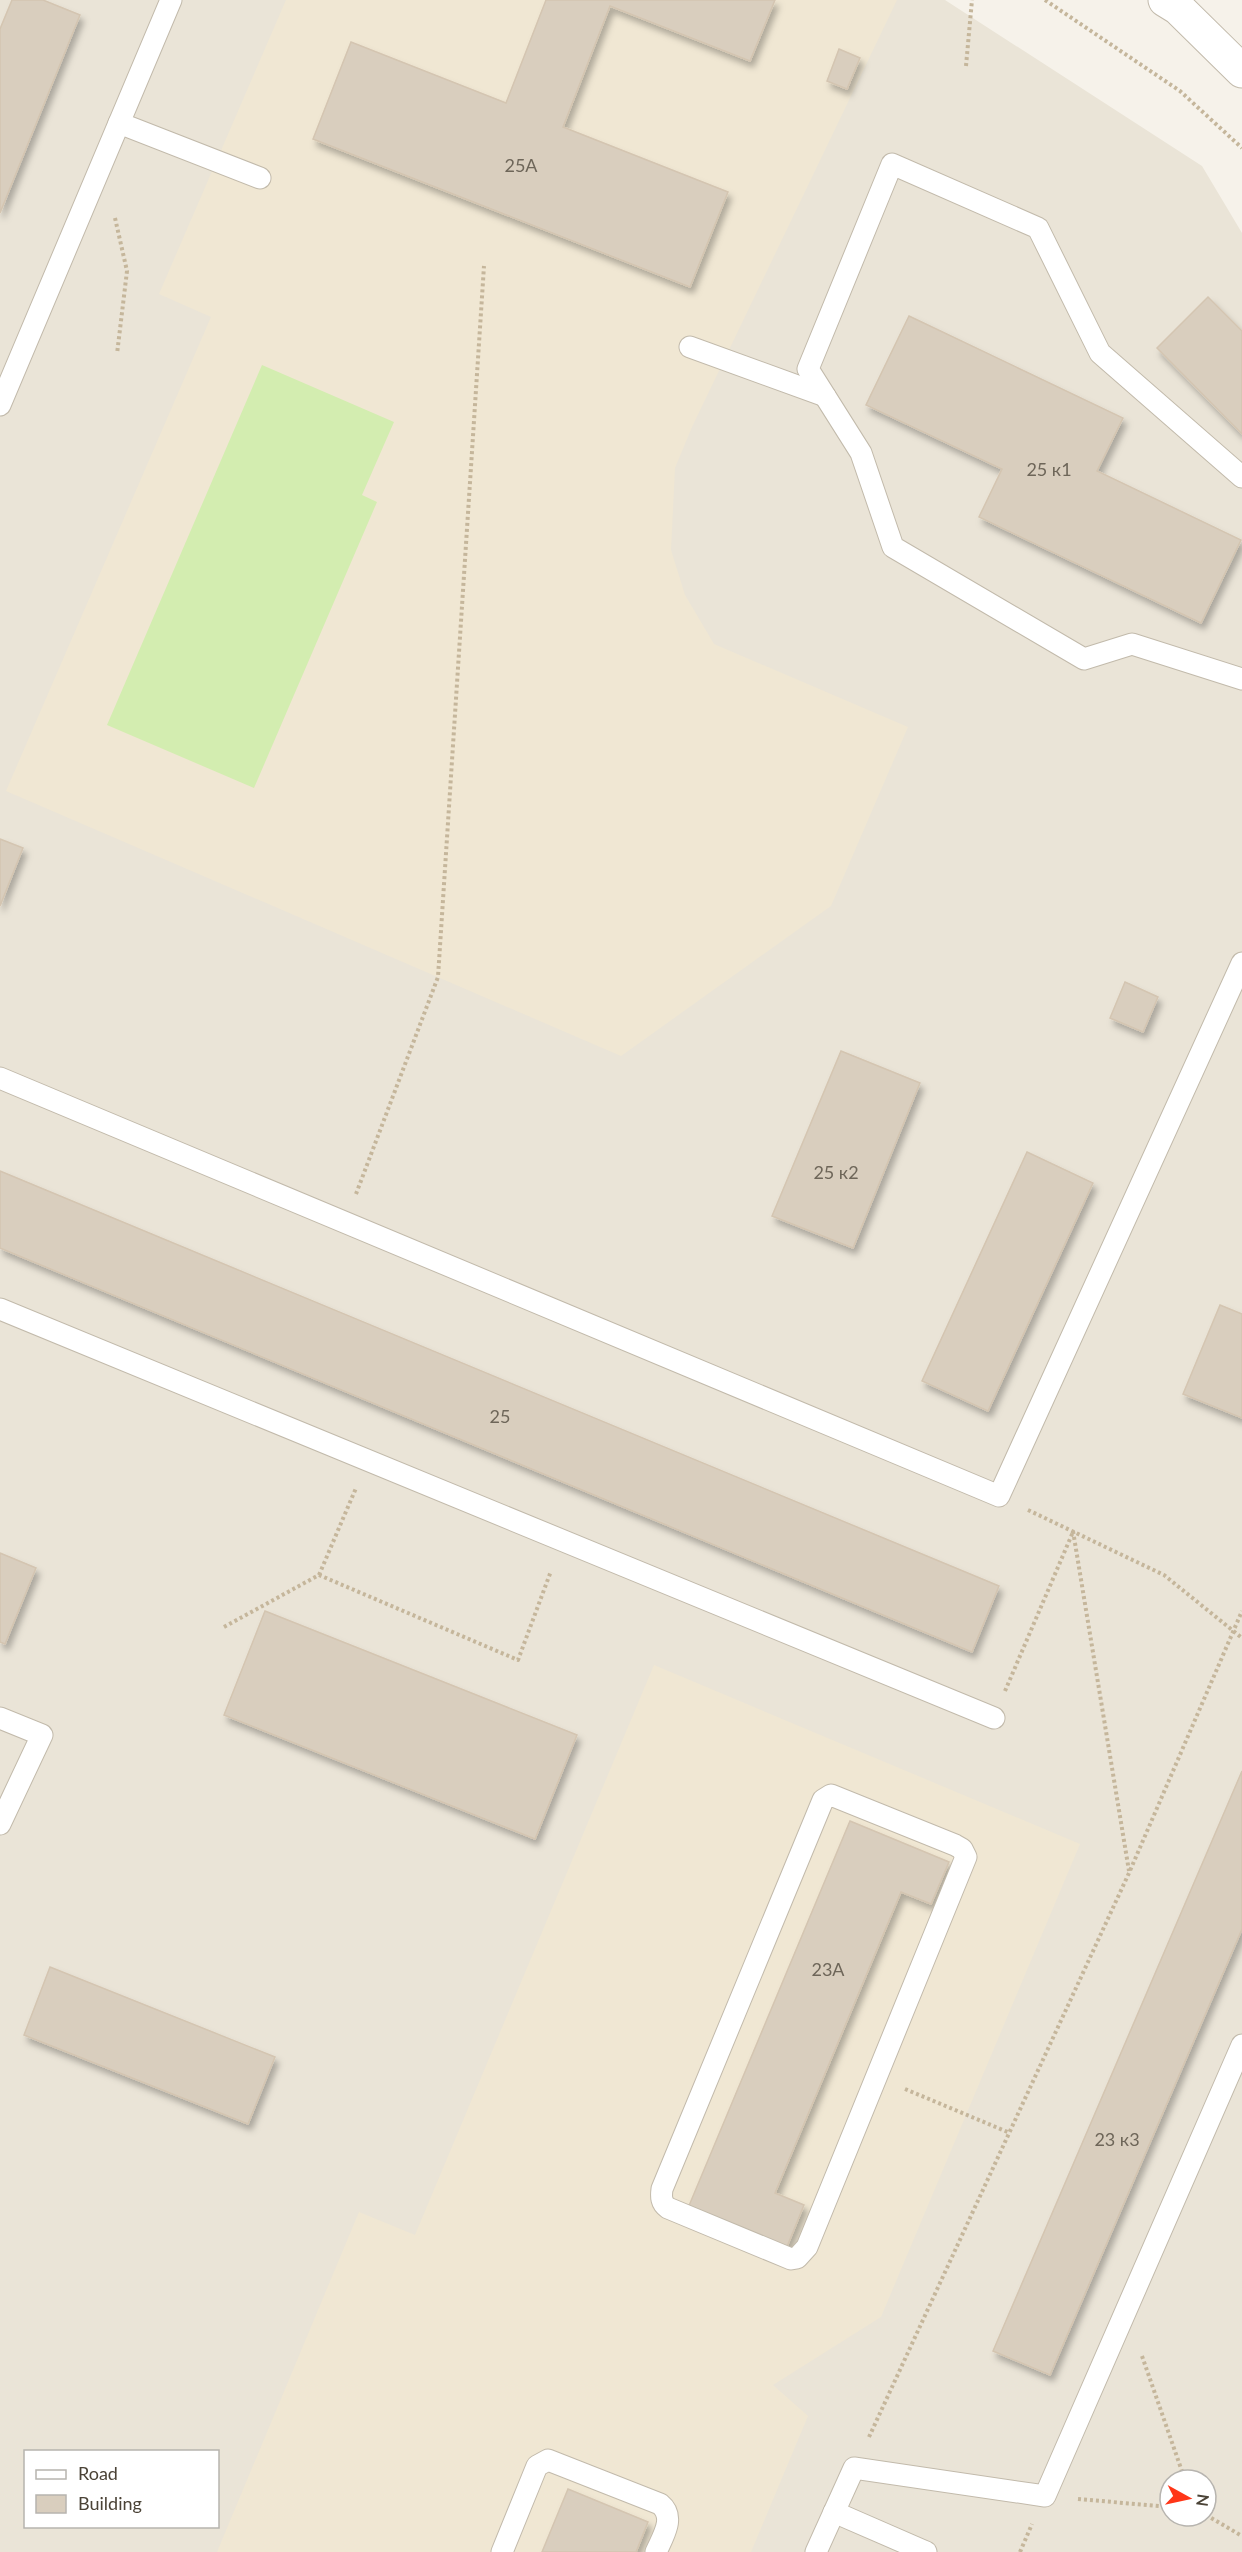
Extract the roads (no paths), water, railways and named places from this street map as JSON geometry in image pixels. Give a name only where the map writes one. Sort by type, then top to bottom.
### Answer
[{"type":"street","points":[[1166,0],[1242,70]]},
{"type":"lane","points":[[0,405],[171,0]]},
{"type":"lane","points":[[119,123],[260,178]]},
{"type":"lane","points":[[1242,477],[1100,353],[1038,228],[892,164],[808,369],[861,453],[893,547],[1084,659],[1132,644],[1242,679]]},
{"type":"lane","points":[[690,347],[825,396]]},
{"type":"lane","points":[[0,1078],[999,1496],[1242,963]]},
{"type":"lane","points":[[0,1309],[994,1718]]},
{"type":"lane","points":[[0,1718],[42,1735],[0,1824]]},
{"type":"lane","points":[[831,1795],[955,1845],[962,1849],[966,1857],[877,2077],[807,2247],[797,2258],[791,2259],[663,2204],[662,2189],[823,1800],[831,1795]]},
{"type":"lane","points":[[816,2552],[854,2468],[1045,2496],[1242,2045]]},
{"type":"lane","points":[[502,2552],[537,2466],[548,2460],[660,2504],[665,2508],[669,2516],[668,2524],[656,2552]]},
{"type":"lane","points":[[834,2512],[926,2552]]}]
